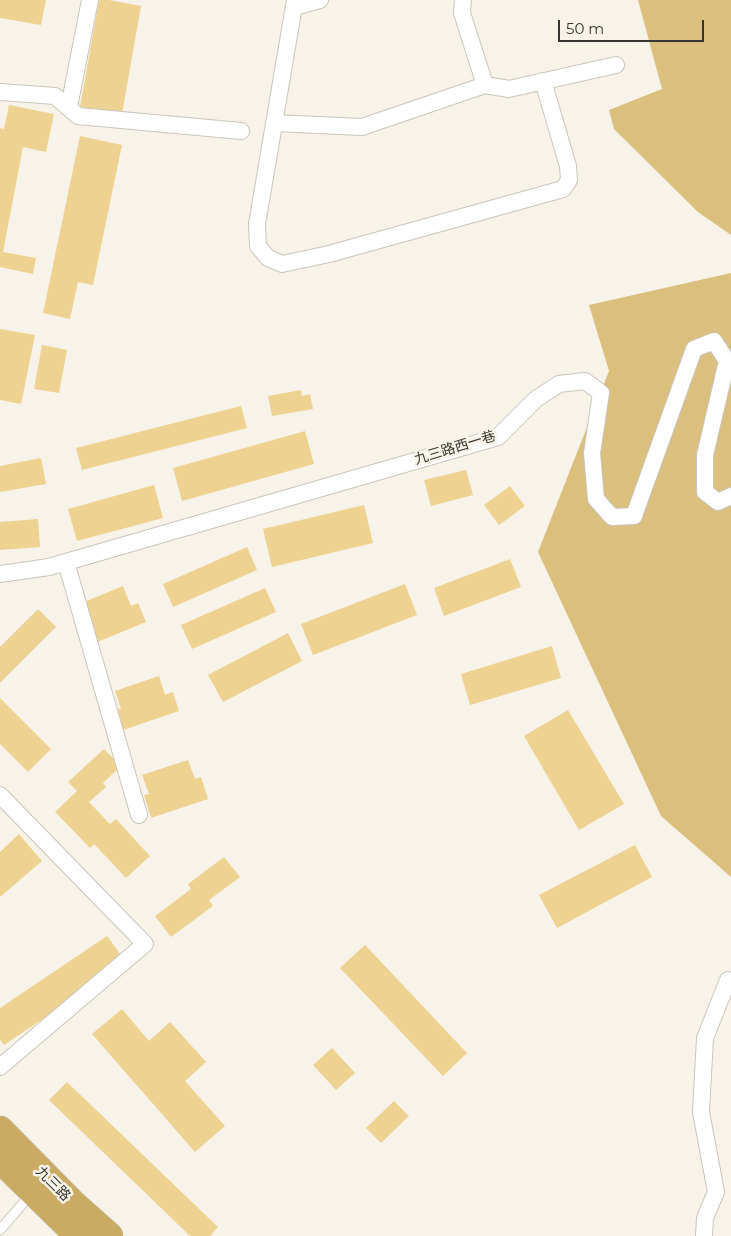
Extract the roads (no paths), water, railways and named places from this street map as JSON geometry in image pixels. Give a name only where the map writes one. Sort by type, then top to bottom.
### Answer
[{"type":"highway","name":"九三路","points":[[0,1130],[73,1204],[109,1236]]},
{"type":"highway","name":"九三路","points":[[0,1159],[79,1236]]},
{"type":"street","points":[[69,108],[90,0]]},
{"type":"street","points":[[320,0],[295,4],[257,224],[258,246],[268,258],[282,264],[339,251],[563,189],[569,180],[568,166],[543,82]]},
{"type":"street","points":[[463,0],[462,13],[484,86]]},
{"type":"street","points":[[274,123],[362,127],[484,86],[509,90],[616,65]]},
{"type":"street","points":[[0,92],[56,96],[78,116],[241,131]]},
{"type":"street","name":"九三路西一巷","points":[[0,574],[49,567],[498,437],[536,399],[551,389],[559,384],[585,381],[601,393],[592,453],[596,499],[612,517],[634,516],[694,349],[714,341],[727,361],[705,455],[705,492],[718,502],[731,496]]},
{"type":"street","points":[[66,562],[139,815]]},
{"type":"street","points":[[0,795],[145,944],[0,1067]]},
{"type":"street","points":[[704,1236],[705,1218],[716,1192],[701,1112],[706,1038],[728,980]]},
{"type":"lane","points":[[0,1230],[33,1192]]}]
